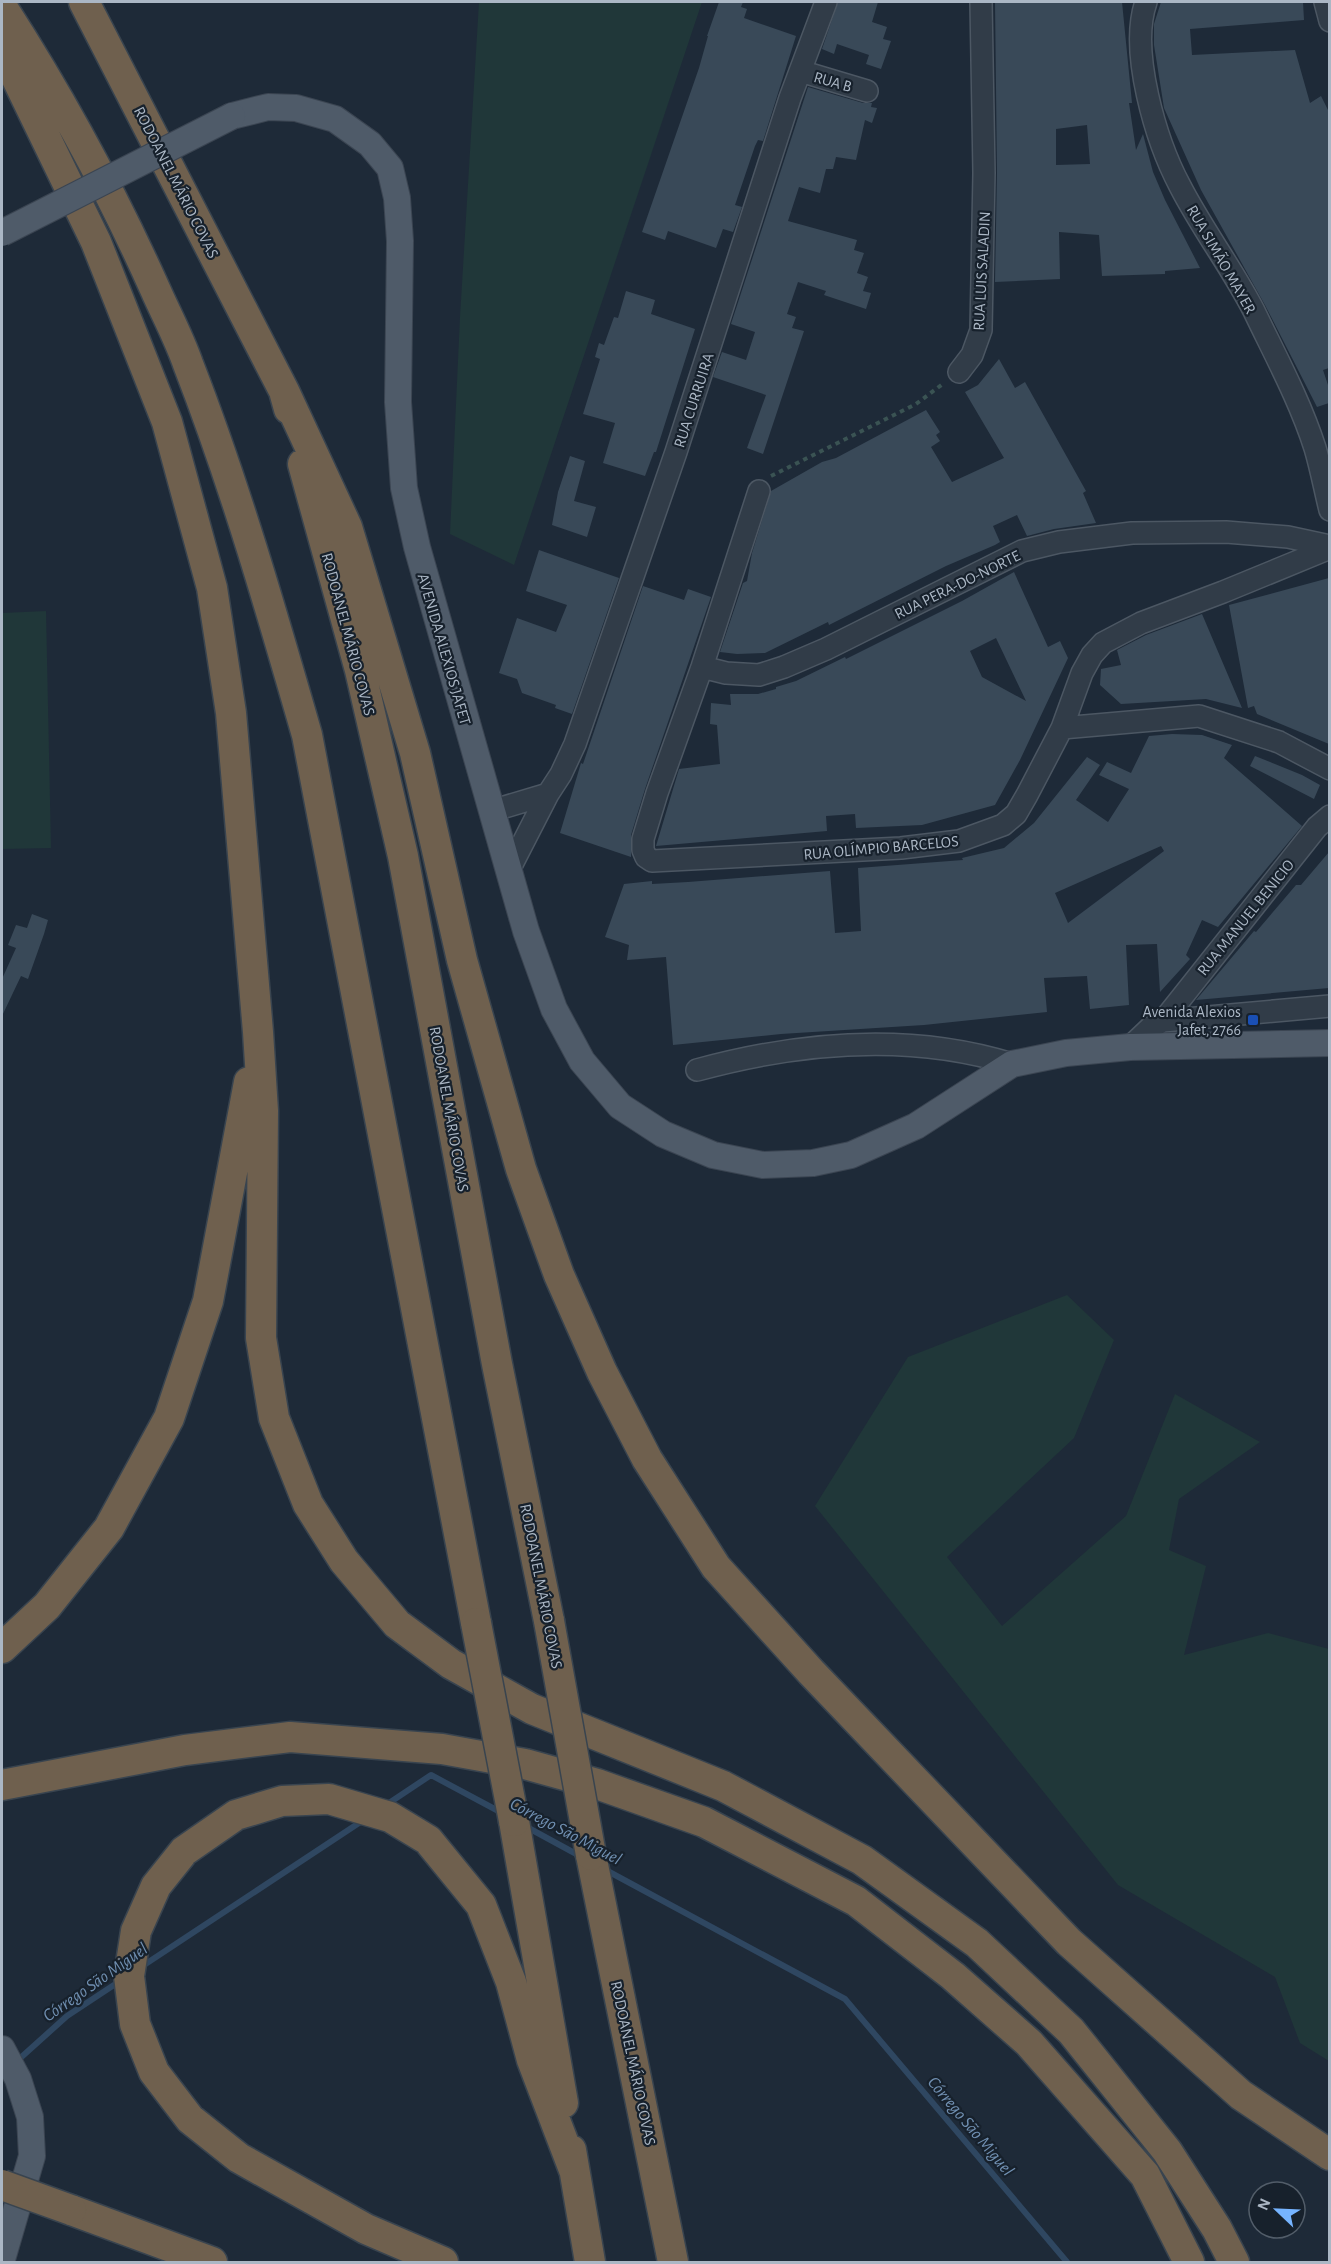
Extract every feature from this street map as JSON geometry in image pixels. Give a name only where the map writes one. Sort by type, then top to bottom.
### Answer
[{"type":"highway","name":"RODOANEL MÁRIO COVAS","points":[[84,2],[284,391],[360,670],[403,856],[495,1353],[549,1621],[591,1855],[672,2252]]},
{"type":"highway","points":[[2,7],[44,73],[132,237],[188,362],[229,476],[268,597],[307,735],[514,1821],[590,2262]]},
{"type":"highway","points":[[2,48],[96,242],[167,422],[212,588],[231,713],[258,1032],[263,1122],[261,1338],[274,1418],[308,1504],[344,1561],[397,1624],[451,1664],[532,1709],[723,1785],[862,1860],[977,1943],[1078,2040],[1167,2151],[1217,2229],[1234,2262]]},
{"type":"highway","points":[[284,391],[347,526],[415,753],[462,960],[521,1169],[559,1275],[602,1372],[647,1459],[716,1567],[811,1672],[1069,1942],[1241,2095],[1329,2155]]},
{"type":"highway","points":[[2,1648],[46,1606],[109,1528],[169,1418],[208,1301],[258,1032]]},
{"type":"highway","points":[[2,1785],[185,1750],[290,1737],[442,1749],[525,1764],[597,1784],[704,1822],[856,1901],[953,1976],[1021,2036],[1145,2175],[1189,2262]]},
{"type":"highway","points":[[442,2262],[366,2229],[239,2158],[190,2119],[154,2072],[135,2024],[130,1986],[129,1976],[136,1931],[156,1886],[184,1851],[201,1839],[236,1815],[245,1812],[282,1801],[329,1799],[390,1817],[428,1840],[481,1905],[511,1982],[532,2060],[574,2170]]},
{"type":"highway","points":[[2,2185],[212,2262]]},
{"type":"main road","name":"AVENIDA ALEXIOS JAFET","points":[[2,233],[232,116],[268,107],[296,108],[335,119],[370,144],[390,168],[397,198],[400,241],[398,402],[404,488],[417,548],[491,811],[526,931],[554,1009],[582,1061],[620,1106],[663,1134],[713,1155],[763,1165],[813,1163],[851,1155],[916,1126],[1012,1064],[1066,1053],[1130,1047],[1329,1043]]},
{"type":"main road","points":[[2,2049],[18,2079],[30,2117],[32,2156],[2,2259]]},
{"type":"street","name":"RUA CURRUIRA","points":[[509,870],[575,744],[676,452],[800,71],[826,2]]},
{"type":"street","name":"RUA LUIS SALADIN","points":[[959,372],[972,355],[981,330],[984,173],[981,2]]},
{"type":"street","name":"RUA SIMÃO MAYER","points":[[1146,2],[1142,27],[1142,67],[1158,135],[1179,186],[1253,309],[1292,392],[1315,448],[1329,510]]},
{"type":"street","points":[[1325,2],[1329,21]]},
{"type":"street","name":"RUA B","points":[[800,71],[867,91]]},
{"type":"street","points":[[702,667],[759,491]]},
{"type":"street","name":"RUA PERA-DO-NORTE","points":[[702,667],[726,673],[759,675],[784,667],[836,644],[1022,551],[1059,542],[1132,532],[1226,532],[1288,537],[1329,547]]},
{"type":"street","name":"RUA OLÍMPIO BARCELOS","points":[[702,667],[657,793],[644,839],[643,850],[646,857],[652,861],[661,862],[901,848],[958,841],[1003,825],[1016,814],[1062,728],[1082,673],[1092,655],[1112,637],[1141,623],[1224,592],[1329,547]]},
{"type":"street","points":[[1062,728],[1199,716],[1279,742],[1329,769]]},
{"type":"street","points":[[491,811],[548,794]]},
{"type":"street","name":"RUA MANUEL BENICIO","points":[[1163,1021],[1317,827],[1329,816]]},
{"type":"street","points":[[1130,1047],[1150,1028],[1163,1021],[1329,1006]]},
{"type":"street","name":"AVENIDA ALEXIOS JAFET","points":[[697,1070],[745,1057],[795,1048],[861,1044],[908,1045],[957,1050],[978,1053],[1012,1064]]},
{"type":"path","points":[[759,491],[770,476],[916,404],[959,372]]},
{"type":"green space","points":[[479,2],[702,2],[514,565],[450,534],[460,317]]},
{"type":"green space","points":[[46,611],[51,848],[2,849],[2,613]]},
{"type":"green space","points":[[1067,1295],[1114,1340],[1074,1438],[947,1557],[1002,1626],[1126,1516],[1175,1394],[1260,1442],[1179,1499],[1169,1550],[1206,1566],[1184,1655],[1268,1633],[1329,1649],[1329,2061],[1300,2043],[1275,1977],[1118,1885],[815,1506],[908,1357]]},
{"type":"building","points":[[719,2],[743,2],[741,7],[747,9],[744,18],[796,36],[763,141],[758,140],[755,146],[735,205],[742,207],[733,232],[723,229],[716,248],[668,231],[665,240],[642,232],[699,68]]},
{"type":"building","points":[[838,2],[878,2],[872,22],[887,27],[883,39],[891,41],[881,69],[866,64],[869,55],[837,44],[834,54],[822,49]]},
{"type":"building","points":[[995,2],[1122,2],[1132,103],[1129,103],[1136,150],[1143,134],[1153,172],[1200,268],[1165,271],[1165,274],[1102,276],[1099,235],[1059,232],[1060,279],[995,282],[997,173]],"holes":[[[1087,125],[1090,164],[1056,165],[1056,129]]]},
{"type":"building","points":[[1161,2],[1303,2],[1304,20],[1190,29],[1192,55],[1295,50],[1310,103],[1321,96],[1329,112],[1329,368],[1323,370],[1329,388],[1329,403],[1317,407],[1265,305],[1201,190],[1164,108],[1154,45],[1154,24]]},
{"type":"building","points":[[808,87],[863,103],[872,103],[871,107],[877,108],[872,123],[865,120],[856,160],[836,157],[833,169],[826,169],[820,193],[799,187],[788,221],[857,240],[854,250],[864,253],[857,273],[868,277],[863,291],[871,293],[866,309],[824,295],[826,291],[798,282],[787,314],[796,317],[792,328],[804,331],[763,454],[747,448],[766,395],[713,377],[722,352],[746,360],[755,332],[731,324]]},
{"type":"building","points":[[626,291],[655,300],[651,314],[695,329],[656,452],[654,452],[645,476],[603,463],[615,423],[583,414],[600,359],[595,357],[599,343],[604,345],[614,317],[618,318]]},
{"type":"building","points":[[999,359],[1015,388],[1025,382],[1086,491],[1083,493],[1096,523],[1054,529],[1027,536],[1017,515],[993,526],[1000,542],[995,545],[946,566],[829,625],[828,622],[765,653],[720,652],[743,583],[747,581],[752,553],[771,491],[822,462],[836,458],[926,410],[940,432],[936,435],[940,441],[931,447],[952,482],[1004,458],[965,392],[978,385]]},
{"type":"building","points":[[570,456],[585,461],[574,501],[596,507],[587,537],[552,525],[558,492]]},
{"type":"building","points":[[539,550],[619,578],[572,714],[555,708],[556,705],[522,693],[517,679],[499,673],[517,618],[556,632],[567,605],[526,591]]},
{"type":"building","points":[[1014,572],[1048,647],[1060,641],[1068,658],[1020,760],[995,805],[922,825],[856,828],[855,814],[826,816],[827,831],[656,846],[679,769],[720,764],[717,725],[710,724],[711,703],[731,705],[730,694],[758,694],[796,681],[845,657],[846,659],[962,601]],"holes":[[[996,638],[1026,701],[982,677],[970,651]]]},
{"type":"building","points":[[1329,578],[1329,744],[1257,714],[1254,706],[1248,708],[1229,605]]},
{"type":"building","points":[[643,586],[684,600],[688,589],[711,597],[645,789],[631,835],[631,857],[560,833],[581,763],[583,764]]},
{"type":"building","points":[[1202,614],[1242,708],[1206,699],[1121,704],[1100,685],[1101,669],[1121,665],[1117,650],[1146,635]]},
{"type":"building","points":[[1202,735],[1232,745],[1224,758],[1302,826],[1218,927],[1202,920],[1186,955],[1190,959],[1160,992],[1157,944],[1126,945],[1129,1005],[1090,1009],[1087,976],[1044,978],[1047,1012],[924,1025],[781,1034],[673,1045],[666,957],[627,960],[629,945],[605,937],[624,884],[652,881],[652,884],[688,882],[830,871],[835,933],[861,931],[858,868],[963,860],[962,858],[1004,848],[1034,823],[1087,757],[1100,765],[1076,800],[1108,822],[1129,789],[1099,775],[1107,762],[1131,773],[1149,736]],"holes":[[[1161,846],[1164,851],[1068,923],[1055,893]]]},
{"type":"building","points":[[1255,756],[1320,785],[1314,799],[1250,766]]},
{"type":"building","points":[[1329,852],[1329,988],[1196,1000],[1254,931],[1256,932],[1296,885],[1301,885]]},
{"type":"building","points":[[32,914],[48,920],[44,934],[28,979],[21,976],[2,1016],[2,979],[16,948],[8,945],[16,925],[27,928]]},
{"type":"waterway","name":"Córrego São Miguel","points":[[386,1805],[431,1775],[504,1814]]},
{"type":"waterway","name":"Córrego São Miguel","points":[[141,1967],[365,1819]]},
{"type":"waterway","name":"Córrego São Miguel","points":[[523,1825],[580,1856]]},
{"type":"waterway","name":"Córrego São Miguel","points":[[602,1868],[845,1999],[1067,2262]]},
{"type":"waterway","name":"Córrego São Miguel","points":[[17,2061],[67,2016],[120,1981]]},
{"type":"place","name":"Avenida Alexios Jafet, 2766","points":[[1253,1020]]}]
